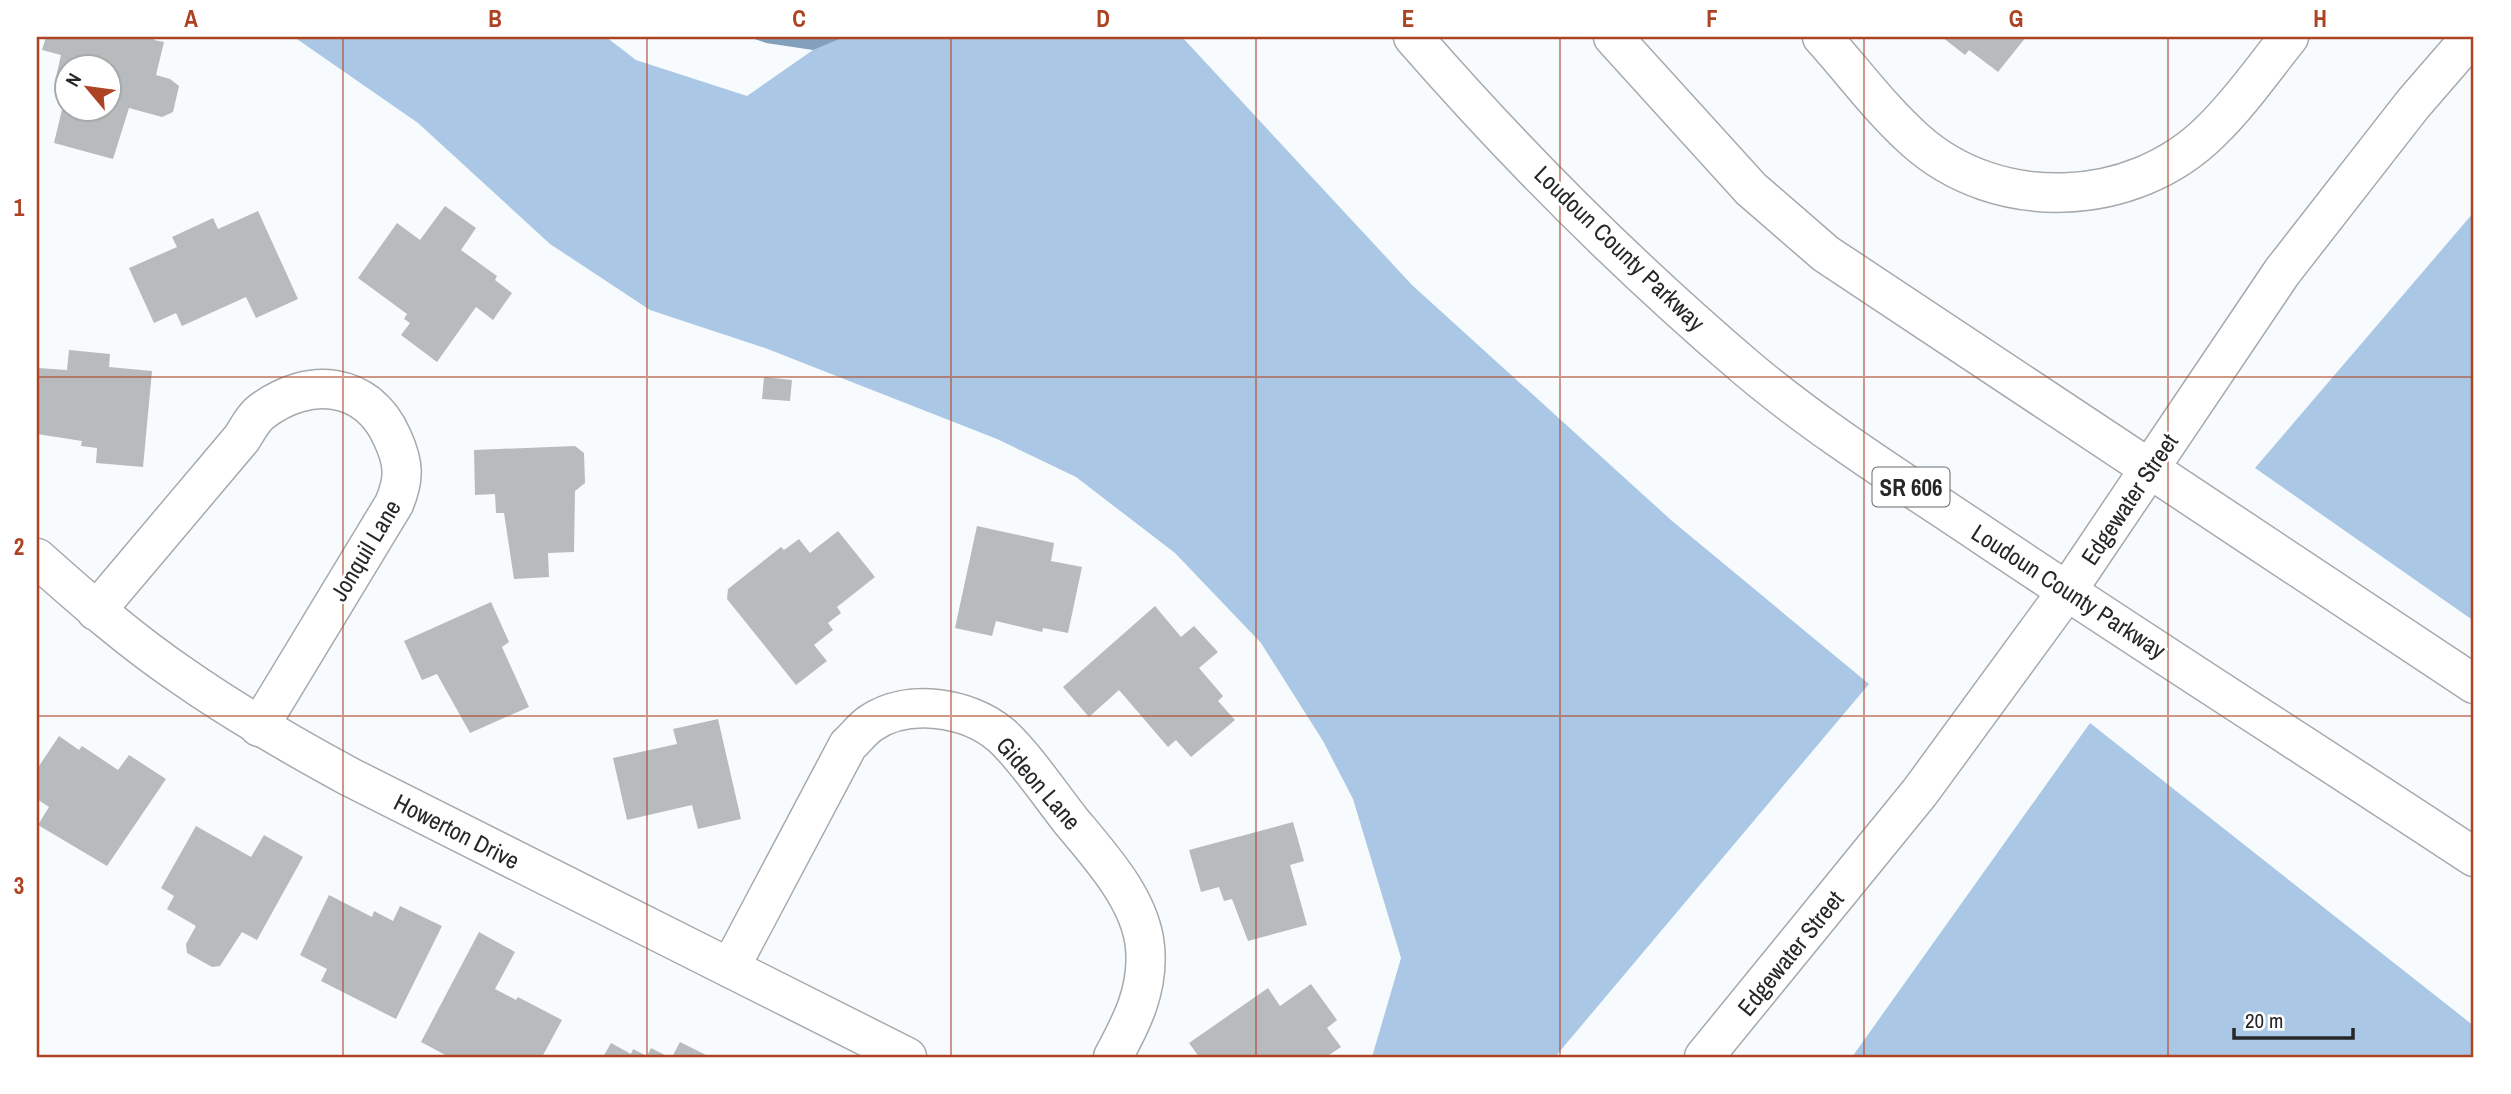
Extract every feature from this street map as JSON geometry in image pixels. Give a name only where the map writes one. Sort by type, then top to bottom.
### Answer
[{"type":"street","name":"Loudoun County Parkway","points":[[1413,37],[1468,100],[1599,232],[1751,371],[1849,444],[2067,591],[2474,857]]},
{"type":"street","points":[[1613,37],[1751,188],[1826,254],[2474,684]]},
{"type":"street","points":[[1822,37],[1915,140],[1954,167],[1997,185],[2044,193],[2092,191],[2138,179],[2172,162],[2211,132],[2289,37]]},
{"type":"street","name":"Edgewater Street","points":[[1704,1057],[1920,792],[2067,591],[2282,272],[2413,104],[2471,37]]},
{"type":"street","name":"Jonquil Lane","points":[[96,611],[242,438],[258,413],[284,398],[311,390],[343,391],[365,399],[384,420],[402,459],[403,482],[394,504],[259,727]]},
{"type":"street","name":"Howerton Drive","points":[[37,558],[96,611],[181,676],[259,727],[350,777],[907,1057]]},
{"type":"street","name":"Gideon Lane","points":[[730,968],[848,745],[872,722],[900,710],[934,708],[971,717],[1001,735],[1099,854],[1135,911],[1145,946],[1145,982],[1136,1014],[1113,1057]]},
{"type":"shaded area","points":[[294,37],[606,37],[636,60],[747,96],[813,50],[824,37],[1182,37],[1412,285],[1671,520],[1869,684],[1555,1057],[1372,1057],[1401,958],[1353,799],[1323,741],[1261,643],[1175,553],[1076,477],[997,439],[765,348],[650,310],[550,244],[418,123]]},
{"type":"shaded area","points":[[749,37],[844,37],[813,50],[766,43]]},
{"type":"shaded area","points":[[2474,212],[2474,621],[2255,468]]},
{"type":"shaded area","points":[[2090,723],[2474,1026],[2474,1057],[1852,1057]]},
{"type":"building","points":[[46,37],[155,37],[154,40],[164,42],[156,75],[170,79],[179,86],[173,112],[162,117],[129,108],[113,159],[54,143],[59,122],[122,122],[122,52],[52,53],[42,50]]},
{"type":"building","points":[[1942,37],[2026,37],[1998,72],[1969,50],[1965,55]]},
{"type":"building","points":[[445,206],[476,228],[461,250],[497,276],[495,280],[512,293],[493,320],[476,307],[437,362],[401,335],[410,323],[404,319],[407,314],[358,278],[397,223],[420,240]]},
{"type":"building","points":[[258,211],[298,299],[256,318],[246,297],[182,326],[176,313],[154,323],[129,268],[177,247],[172,237],[213,218],[218,229]]},
{"type":"building","points":[[69,350],[110,354],[109,367],[152,371],[143,467],[96,463],[97,448],[81,446],[82,441],[37,434],[38,368],[67,370]]},
{"type":"building","points":[[764,377],[792,380],[790,401],[762,399]]},
{"type":"building","points":[[575,446],[584,453],[585,483],[575,491],[574,552],[548,553],[549,577],[514,579],[504,513],[496,513],[495,494],[475,495],[474,450]]},
{"type":"building","points":[[977,526],[1054,543],[1051,561],[1082,567],[1068,633],[1043,628],[1042,632],[996,621],[992,636],[955,628]]},
{"type":"building","points":[[838,531],[875,577],[837,607],[841,613],[828,623],[833,630],[814,645],[827,661],[796,685],[727,599],[728,589],[781,547],[784,550],[799,539],[810,553]]},
{"type":"building","points":[[491,602],[509,642],[502,647],[529,707],[470,733],[437,674],[422,680],[404,641]]},
{"type":"building","points":[[1155,606],[1181,637],[1194,626],[1218,652],[1199,668],[1223,696],[1218,701],[1235,720],[1191,757],[1176,740],[1168,747],[1119,690],[1089,717],[1063,687]]},
{"type":"building","points":[[718,719],[741,819],[698,829],[692,805],[627,820],[613,758],[677,744],[673,729]]},
{"type":"building","points":[[59,736],[79,750],[82,746],[118,770],[129,755],[166,779],[107,866],[38,825],[49,807],[37,799],[37,769]]},
{"type":"building","points":[[1293,822],[1304,861],[1290,865],[1307,925],[1248,941],[1232,899],[1224,901],[1219,887],[1201,892],[1189,850]]},
{"type":"building","points":[[196,826],[251,857],[264,835],[303,857],[257,940],[242,932],[220,966],[212,967],[187,953],[186,944],[196,926],[167,909],[174,896],[161,888]]},
{"type":"building","points":[[329,895],[372,917],[374,911],[393,921],[400,906],[442,926],[396,1019],[321,981],[327,969],[300,955]]},
{"type":"building","points":[[479,932],[515,952],[495,989],[516,1000],[518,997],[562,1020],[542,1057],[449,1057],[421,1042]]},
{"type":"building","points":[[1311,984],[1337,1020],[1327,1028],[1341,1047],[1326,1057],[1199,1057],[1189,1043],[1268,988],[1280,1006]]},
{"type":"building","points":[[680,1042],[710,1057],[672,1057]]},
{"type":"building","points":[[611,1043],[631,1054],[633,1049],[647,1056],[651,1048],[669,1057],[603,1057]]}]
